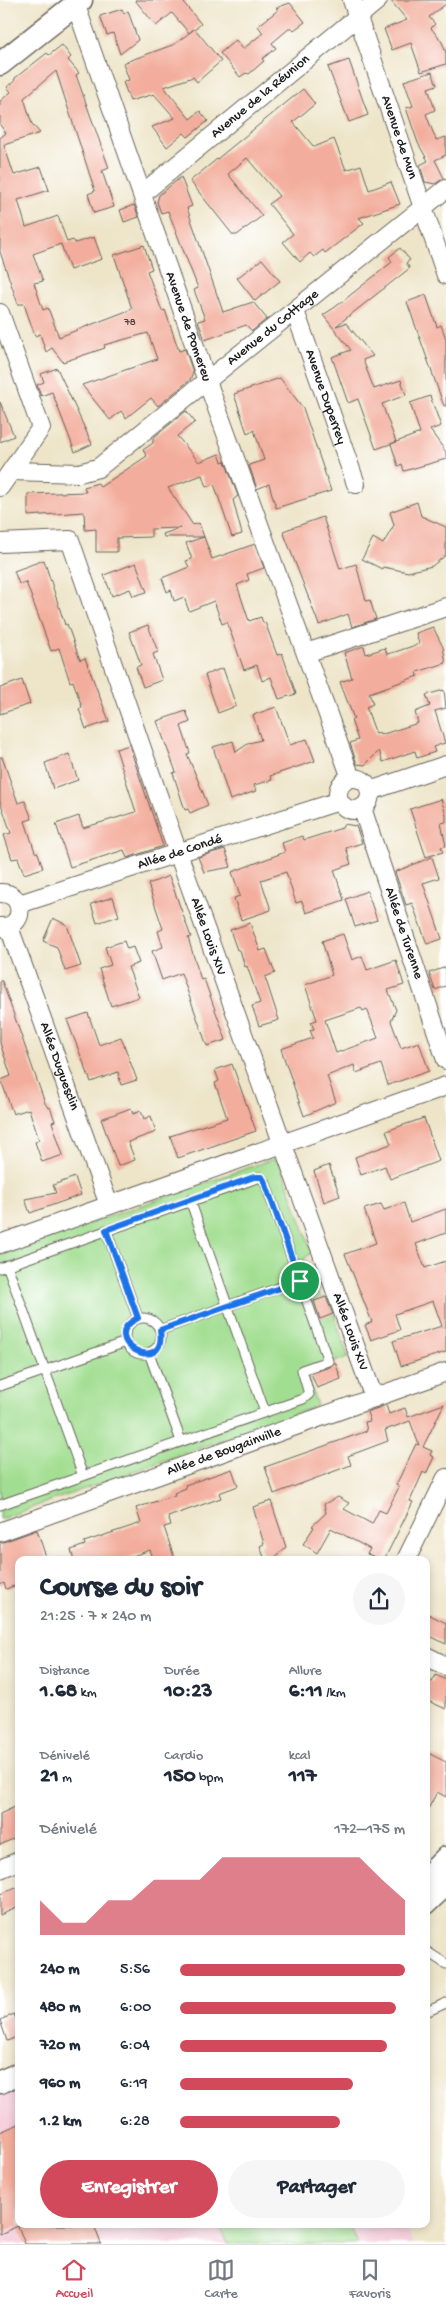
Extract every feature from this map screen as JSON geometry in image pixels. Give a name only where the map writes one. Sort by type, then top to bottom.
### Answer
[{"type":"street","name":"Avenue de la Réunion","points":[[143,193],[355,8],[378,0]]},
{"type":"street","points":[[0,64],[77,1]]},
{"type":"street","name":"Avenue de Pomereu","points":[[77,1],[208,381],[306,653]]},
{"type":"street","name":"Avenue de Mun","points":[[355,8],[446,275]]},
{"type":"street","name":"Avenue du Cottage","points":[[12,471],[79,472],[98,468],[446,190]]},
{"type":"street","name":"Avenue Duperrey","points":[[295,311],[356,484]]},
{"type":"street","points":[[0,313],[41,428],[0,487]]},
{"type":"street","name":"Allée Louis XIV","points":[[0,543],[70,540],[178,853],[374,1398]]},
{"type":"street","points":[[351,778],[306,653],[446,607]]},
{"type":"street","points":[[370,791],[446,765]]},
{"type":"street","points":[[351,778],[365,782],[370,791],[369,801],[357,810],[346,809],[339,801],[339,787],[351,778]]},
{"type":"street","name":"Allée de Condé","points":[[19,904],[339,801]]},
{"type":"street","name":"Allée de Turenne","points":[[362,808],[446,1060]]},
{"type":"street","points":[[0,893],[12,895],[19,904],[20,915],[5,927]]},
{"type":"street","name":"Allée Duguesclin","points":[[5,927],[109,1205]]},
{"type":"street","points":[[0,1244],[446,1086]]},
{"type":"street","name":"Allée de Bougainville","points":[[0,1532],[446,1372]]},
{"type":"street","points":[[408,1556],[446,1478]]},
{"type":"street","points":[[430,1658],[446,1666]]},
{"type":"street","points":[[430,1874],[446,1858]]},
{"type":"street","points":[[0,1869],[15,1863]]},
{"type":"street","points":[[430,1899],[446,1884]]},
{"type":"street","points":[[0,2068],[15,2062]]},
{"type":"street","points":[[0,2082],[15,2076]]},
{"type":"lane","points":[[0,1505],[83,1476],[181,1441],[307,1397],[309,1391],[302,1370],[328,1361],[262,1177],[254,1177],[4,1266],[45,1370],[83,1476]]},
{"type":"lane","points":[[190,1200],[265,1412]]},
{"type":"lane","points":[[106,1230],[138,1318]]},
{"type":"lane","points":[[160,1330],[329,1270]]},
{"type":"lane","points":[[138,1318],[154,1321],[160,1330],[160,1341],[150,1353],[133,1351],[126,1342],[128,1325],[138,1318]]},
{"type":"lane","points":[[0,1386],[126,1342]]},
{"type":"lane","points":[[150,1353],[181,1441]]},
{"type":"lane","points":[[430,1954],[446,1964]]},
{"type":"lane","points":[[430,2010],[446,2003]]},
{"type":"shaded area","points":[[15,2089],[15,2228],[406,2228],[413,2244],[0,2244],[0,2095]]},
{"type":"green space","points":[[273,1159],[280,1162],[312,1252],[304,1259],[307,1280],[318,1295],[323,1298],[328,1296],[348,1357],[306,1372],[317,1406],[0,1519],[0,1255]]},
{"type":"green space","points":[[221,2228],[350,2228],[357,2244],[228,2244]]},
{"type":"building","points":[[135,0],[188,0],[184,3],[201,24],[195,29],[221,61],[197,82],[193,77],[164,87],[190,119],[200,111],[208,121],[188,137],[184,133],[167,147],[152,127],[175,118],[154,94],[130,101],[123,82],[129,80],[123,63],[175,44],[189,33],[172,13],[156,26]]},
{"type":"building","points":[[390,0],[446,0],[446,4],[429,17],[435,24],[431,28],[442,42],[446,53],[446,64],[421,72],[411,43],[392,50],[384,29],[407,20]]},
{"type":"building","points":[[290,3],[305,22],[294,30],[291,27],[272,43],[276,48],[262,59],[264,61],[249,74],[246,73],[240,77],[220,53],[236,40],[243,49],[263,33],[258,26],[278,10],[276,8]]},
{"type":"building","points":[[122,9],[124,14],[128,11],[138,40],[120,54],[113,33],[107,35],[100,16]]},
{"type":"building","points":[[62,45],[71,57],[68,60],[79,73],[76,75],[109,168],[102,171],[114,207],[94,213],[88,194],[95,191],[56,71],[24,98],[32,124],[40,133],[4,145],[14,175],[41,167],[49,190],[18,200],[26,227],[58,216],[67,242],[73,240],[75,243],[94,237],[102,259],[70,270],[61,244],[33,254],[43,281],[34,283],[43,310],[48,308],[59,337],[132,309],[114,255],[144,245],[152,269],[147,271],[162,311],[165,310],[179,351],[185,349],[193,372],[190,380],[158,406],[151,398],[126,418],[121,411],[110,420],[82,385],[157,359],[148,333],[104,345],[105,348],[63,362],[52,348],[46,352],[40,334],[35,336],[24,304],[18,304],[0,252],[0,138],[6,133],[0,125],[0,101],[11,92],[7,87],[14,82],[15,78],[47,53],[49,55]]},
{"type":"building","points":[[349,60],[368,115],[349,122],[328,67]]},
{"type":"building","points":[[432,72],[437,85],[428,88],[435,110],[426,114],[436,140],[446,137],[446,155],[435,160],[444,178],[435,184],[425,182],[420,165],[428,161],[418,143],[406,108],[413,106],[404,81]]},
{"type":"building","points":[[303,89],[315,104],[293,122],[314,147],[334,139],[346,170],[361,165],[369,190],[391,182],[400,204],[359,218],[364,223],[325,253],[323,250],[314,257],[310,253],[300,262],[283,242],[293,234],[269,204],[279,196],[247,158],[228,174],[262,216],[237,235],[233,235],[190,181]]},
{"type":"building","points":[[181,177],[192,206],[187,208],[223,312],[253,302],[267,319],[252,331],[246,325],[205,340],[198,321],[205,319],[194,290],[198,288],[168,211],[161,213],[157,202],[159,195]]},
{"type":"building","points":[[134,205],[139,217],[124,222],[120,210]]},
{"type":"building","points":[[400,248],[410,260],[406,263],[410,268],[336,326],[346,323],[373,356],[363,360],[374,389],[401,380],[406,395],[382,404],[396,442],[376,449],[358,399],[348,403],[332,357],[351,350],[323,315],[392,262],[389,257]]},
{"type":"building","points":[[262,259],[280,281],[255,301],[237,278]]},
{"type":"building","points":[[426,295],[437,327],[441,325],[446,339],[446,406],[444,406],[407,302]]},
{"type":"building","points":[[57,368],[92,444],[75,452],[52,392],[41,396],[37,385],[44,382],[41,374]]},
{"type":"building","points":[[280,378],[303,408],[331,491],[276,508],[269,484],[257,489],[249,465],[264,460],[254,430],[247,433],[234,394]]},
{"type":"building","points":[[430,396],[441,426],[430,430],[446,452],[446,459],[404,471],[402,464],[398,466],[391,444],[420,433],[410,403]]},
{"type":"building","points":[[0,402],[14,436],[0,442]]},
{"type":"building","points":[[186,411],[195,422],[177,436],[199,462],[219,454],[222,462],[225,461],[238,496],[233,500],[242,534],[232,537],[214,484],[206,487],[202,475],[168,488],[193,525],[199,523],[212,559],[255,544],[264,568],[247,574],[249,580],[237,585],[249,621],[261,617],[263,623],[265,622],[277,655],[282,653],[296,694],[279,699],[271,677],[262,681],[257,665],[244,670],[227,622],[222,624],[214,601],[189,611],[184,597],[174,601],[171,590],[167,592],[162,578],[189,567],[186,561],[192,559],[186,543],[204,537],[164,537],[163,534],[180,528],[151,529],[151,537],[117,538],[117,552],[96,552],[96,529],[85,530],[84,512],[28,516],[28,494],[86,492],[84,487],[98,483],[100,487],[147,456],[143,450],[153,443],[153,438]]},
{"type":"building","points":[[417,502],[421,516],[446,527],[446,555],[432,566],[408,572],[383,567],[382,569],[362,559],[373,538],[383,544],[394,525],[390,512]]},
{"type":"building","points":[[323,517],[340,569],[356,564],[366,601],[370,600],[376,619],[352,627],[348,614],[319,625],[283,531]]},
{"type":"building","points":[[44,560],[65,625],[67,624],[80,660],[85,658],[109,721],[86,729],[79,709],[82,707],[73,681],[70,682],[59,648],[51,651],[26,582],[19,584],[14,571]]},
{"type":"building","points":[[136,563],[147,592],[133,596],[130,589],[112,596],[104,575]]},
{"type":"building","points":[[148,625],[158,652],[153,654],[162,680],[143,687],[136,667],[141,665],[129,632]]},
{"type":"building","points":[[433,627],[443,647],[446,663],[417,672],[418,676],[369,693],[373,704],[366,707],[376,734],[379,733],[380,735],[418,723],[415,712],[430,706],[426,695],[444,690],[446,708],[435,711],[445,743],[433,747],[435,752],[417,758],[415,751],[383,762],[379,751],[365,765],[357,764],[350,743],[358,740],[351,720],[354,719],[340,682],[352,678],[344,653],[364,646],[366,654],[385,648],[387,654],[395,652],[419,644],[416,633]]},
{"type":"building","points":[[223,668],[236,706],[218,713],[205,675]]},
{"type":"building","points":[[22,680],[30,704],[0,714],[0,688]]},
{"type":"building","points":[[276,707],[290,745],[307,739],[315,761],[270,776],[272,780],[254,785],[256,791],[230,800],[213,747],[233,741],[236,752],[249,743],[261,740],[253,715]]},
{"type":"building","points":[[186,711],[190,722],[181,726],[190,753],[187,754],[208,805],[190,813],[188,809],[185,810],[173,773],[176,772],[157,721]]},
{"type":"building","points":[[129,745],[163,846],[127,858],[124,850],[70,867],[56,824],[79,816],[83,828],[136,812],[116,749]]},
{"type":"building","points":[[69,754],[78,780],[53,789],[45,763]]},
{"type":"building","points":[[0,757],[2,757],[18,803],[25,801],[32,819],[25,821],[35,852],[38,853],[43,868],[24,874],[18,858],[12,859],[4,835],[11,833],[0,801]]},
{"type":"building","points":[[441,799],[446,815],[446,822],[441,823],[446,846],[441,847],[443,852],[426,857],[410,809]]},
{"type":"building","points":[[344,824],[356,826],[362,843],[346,848],[351,864],[334,870],[344,900],[306,913],[302,901],[296,903],[286,872],[261,880],[271,910],[241,920],[234,898],[240,896],[232,872],[285,852],[282,843],[302,836],[304,840],[342,828]]},
{"type":"building","points":[[225,849],[231,867],[204,872],[198,857]]},
{"type":"building","points":[[432,857],[439,878],[423,883],[442,939],[427,944],[412,903],[406,905],[395,872]]},
{"type":"building","points":[[169,876],[191,937],[188,938],[201,980],[204,979],[226,1040],[207,1046],[181,973],[162,980],[152,951],[163,947],[158,931],[163,929],[148,884]]},
{"type":"building","points":[[367,891],[377,920],[355,927],[346,899]]},
{"type":"building","points":[[113,897],[119,916],[97,923],[91,904]]},
{"type":"building","points":[[53,918],[67,925],[81,966],[65,971],[57,947],[43,941]]},
{"type":"building","points":[[250,923],[260,951],[266,949],[275,973],[265,977],[279,1020],[259,1026],[252,1006],[260,1003],[247,966],[245,967],[240,950],[237,950],[230,930]]},
{"type":"building","points":[[343,934],[352,960],[362,956],[367,970],[396,960],[404,985],[388,990],[396,1010],[391,1021],[401,1048],[419,1042],[429,1071],[388,1085],[381,1064],[356,1073],[354,1065],[327,1076],[336,1102],[304,1116],[281,1049],[313,1038],[310,1030],[314,1029],[311,1022],[317,1020],[305,985],[332,975],[322,941]],"holes":[[[361,1008],[363,1011],[367,1009],[378,1038],[336,1053],[325,1020]]]},
{"type":"building","points":[[124,941],[127,949],[133,947],[139,963],[128,967],[139,997],[111,1006],[99,969],[111,965],[105,947]]},
{"type":"building","points":[[446,967],[446,986],[435,990],[429,973]]},
{"type":"building","points":[[0,981],[2,981],[45,1103],[48,1108],[50,1107],[55,1121],[52,1122],[63,1155],[42,1162],[35,1142],[39,1140],[29,1109],[13,1114],[1,1080],[11,1076],[0,1043]]},
{"type":"building","points":[[88,1013],[99,1045],[121,1037],[137,1080],[121,1085],[118,1072],[91,1082],[67,1020]]},
{"type":"building","points":[[232,1064],[256,1131],[178,1158],[170,1136],[227,1118],[215,1083],[219,1081],[215,1070]]},
{"type":"building","points":[[131,1108],[133,1114],[141,1111],[144,1119],[151,1116],[156,1132],[128,1142],[135,1160],[118,1166],[101,1119]]},
{"type":"building","points":[[424,1118],[439,1161],[390,1179],[385,1166],[361,1175],[355,1157],[391,1144],[386,1131]]},
{"type":"building","points":[[329,1165],[340,1196],[324,1202],[314,1171]]},
{"type":"building","points":[[75,1177],[81,1195],[30,1213],[25,1199],[56,1193],[53,1185]]},
{"type":"building","points":[[404,1203],[410,1222],[446,1209],[446,1233],[416,1244],[425,1268],[446,1261],[446,1352],[401,1366],[393,1341],[442,1326],[433,1301],[395,1314],[400,1330],[371,1340],[365,1325],[372,1322],[345,1254],[376,1243],[364,1209],[381,1204],[384,1210]]},
{"type":"building","points":[[326,1297],[333,1314],[320,1319],[314,1301]]},
{"type":"building","points":[[335,1362],[341,1379],[317,1388],[311,1373],[330,1367]]},
{"type":"building","points":[[444,1404],[423,1447],[432,1451],[430,1455],[434,1457],[426,1474],[423,1472],[410,1501],[413,1502],[386,1556],[367,1554],[370,1549],[331,1528],[317,1553],[303,1544],[314,1527],[312,1526],[326,1513],[324,1504],[338,1497],[349,1503],[344,1509],[372,1524],[379,1510],[386,1513],[399,1487],[396,1485],[416,1444],[419,1445],[410,1421],[385,1430],[388,1441],[348,1456],[351,1465],[274,1494],[265,1467],[367,1431],[365,1422],[370,1421],[367,1412],[386,1405],[389,1414],[405,1408],[408,1417]]},
{"type":"building","points":[[232,1469],[238,1486],[219,1493],[221,1498],[168,1517],[171,1525],[164,1527],[174,1556],[152,1556],[150,1550],[133,1556],[73,1556],[71,1550],[85,1545],[84,1542],[141,1523],[136,1508],[175,1495],[174,1493],[186,1488],[185,1485]]},
{"type":"building","points":[[271,1501],[286,1547],[276,1556],[264,1556],[260,1546],[264,1544],[253,1507]]},
{"type":"building","points":[[37,1530],[46,1556],[15,1556],[15,1586],[6,1589],[4,1583],[0,1585],[0,1543]]},
{"type":"building","points":[[430,1615],[446,1623],[446,1644],[430,1636]]},
{"type":"building","points":[[436,1675],[446,1680],[446,1709],[430,1702],[430,1681],[432,1682]]},
{"type":"building","points":[[430,1754],[446,1762],[446,1797],[437,1792],[430,1805]]},
{"type":"building","points":[[15,1807],[15,1838],[0,1845],[0,1814]]},
{"type":"building","points":[[15,1888],[15,1909],[0,1915],[0,1894]]},
{"type":"building","points":[[14,2014],[15,2038],[7,2041],[0,2020]]},
{"type":"building","points":[[15,2126],[15,2227],[0,2234],[0,2132]]},
{"type":"building","points":[[19,2228],[95,2228],[101,2244],[25,2244]]},
{"type":"route","points":[[254,1177],[262,1177],[300,1281],[160,1330],[161,1336],[158,1346],[150,1353],[138,1353],[133,1351],[126,1342],[125,1336],[128,1325],[138,1318],[106,1230],[254,1177]]}]
